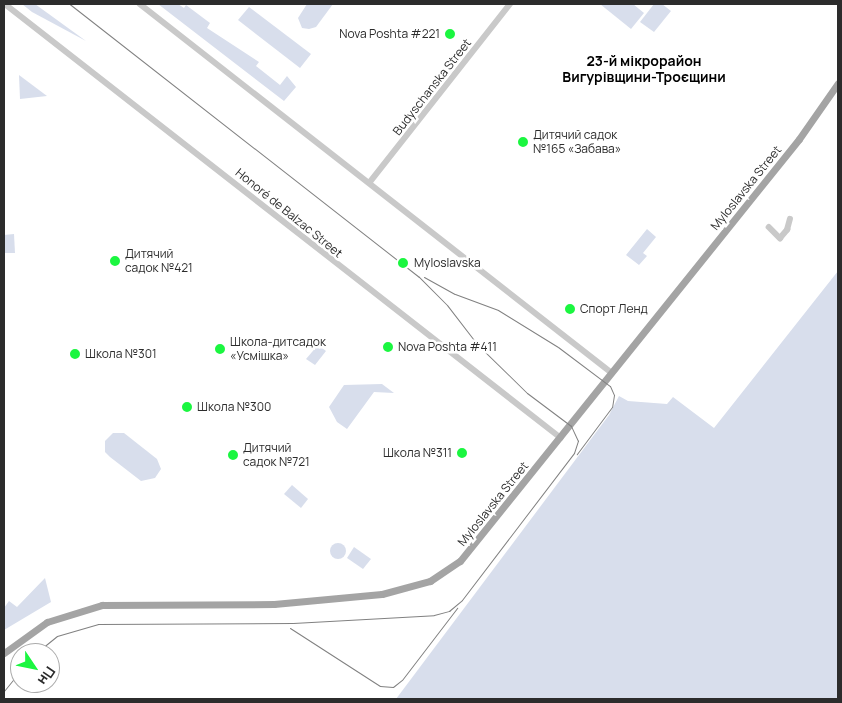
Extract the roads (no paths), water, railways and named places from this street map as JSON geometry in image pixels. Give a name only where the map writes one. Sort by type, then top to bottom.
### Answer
[{"type":"main road","name":"Myloslavska Street","points":[[5,651],[35,628],[56,617],[102,606],[274,604],[382,594],[417,586],[443,572],[472,550],[800,139],[838,83]]},
{"type":"street","name":"Honoré de Balzac Street","points":[[5,4],[561,438]]},
{"type":"street","points":[[140,4],[612,373]]},
{"type":"street","name":"Budyschanska Street","points":[[370,182],[510,4]]},
{"type":"street","points":[[769,227],[780,238],[787,230],[790,219]]},
{"type":"tram line","points":[[48,643],[57,636],[98,624],[293,623],[434,615],[449,611],[462,600],[574,453],[578,441],[571,426],[527,393],[477,344],[447,305],[419,277],[70,4]]},
{"type":"tram line","points":[[424,277],[455,294],[498,310],[558,347],[610,386],[614,395],[612,407],[577,454]]},
{"type":"tram line","points":[[290,628],[380,686],[393,687],[402,680],[457,608]]},
{"type":"tram line","points":[[4,691],[10,684]]},
{"type":"place","name":"Nova Poshta #221","points":[[450,34]]},
{"type":"place","name":"Дитячий садок №165 «Забава»","points":[[523,142]]},
{"type":"place","name":"Дитячий садок №421","points":[[115,261]]},
{"type":"place","name":"Myloslavska","points":[[403,263]]},
{"type":"place","name":"Спорт Ленд","points":[[570,309]]},
{"type":"place","name":"Nova Poshta #411","points":[[388,347]]},
{"type":"place","name":"Школа-дитсадок «Усмішка»","points":[[220,349]]},
{"type":"place","name":"Школа №301","points":[[75,354]]},
{"type":"place","name":"Школа №300","points":[[187,407]]},
{"type":"place","name":"Школа №311","points":[[462,453]]},
{"type":"place","name":"Дитячий садок №721","points":[[233,455]]},
{"type":"district","name":"23-й мікрорайон Вигурівщини-Троєщини","points":[[644,69]]}]
